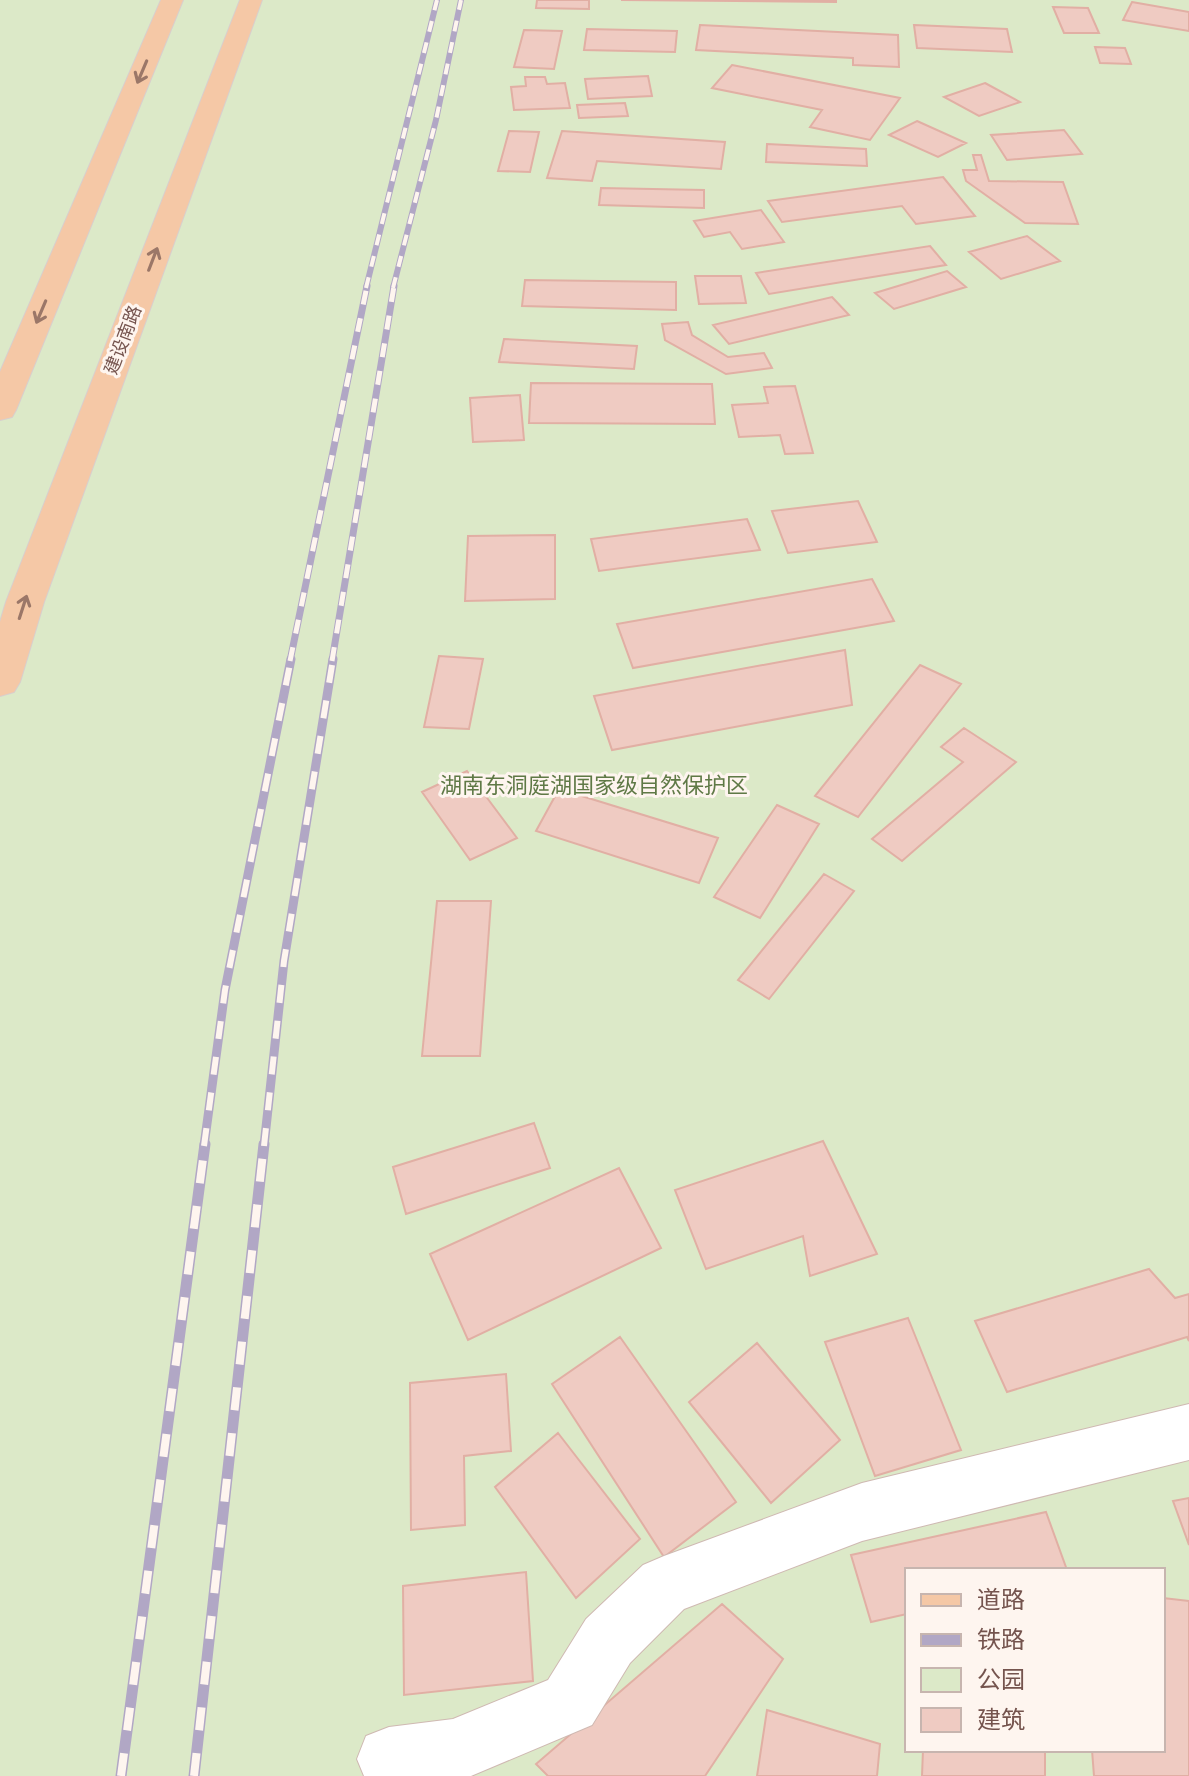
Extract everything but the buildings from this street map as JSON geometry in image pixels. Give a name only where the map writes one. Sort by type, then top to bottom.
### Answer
[{"type":"main road","points":[[0,410],[172,0]]},
{"type":"main road","name":"建设南路","points":[[0,682],[30,587],[251,0]]},
{"type":"street","points":[[403,1768],[570,1703],[608,1641],[664,1586],[862,1512],[1189,1432]]},
{"type":"green space","name":"湖南东洞庭湖国家级自然保护区","points":[[0,0],[1189,0],[1189,1776],[0,1776]]},
{"type":"railway","points":[[366,288],[437,0]]},
{"type":"railway","points":[[393,288],[436,120],[461,0]]},
{"type":"railway","points":[[290,661],[367,286]]},
{"type":"railway","points":[[332,661],[394,286]]},
{"type":"railway","points":[[204,1146],[225,990],[291,659]]},
{"type":"railway","points":[[264,1146],[284,961],[333,659]]},
{"type":"railway","points":[[121,1776],[205,1144]]},
{"type":"railway","points":[[194,1776],[264,1144]]}]
